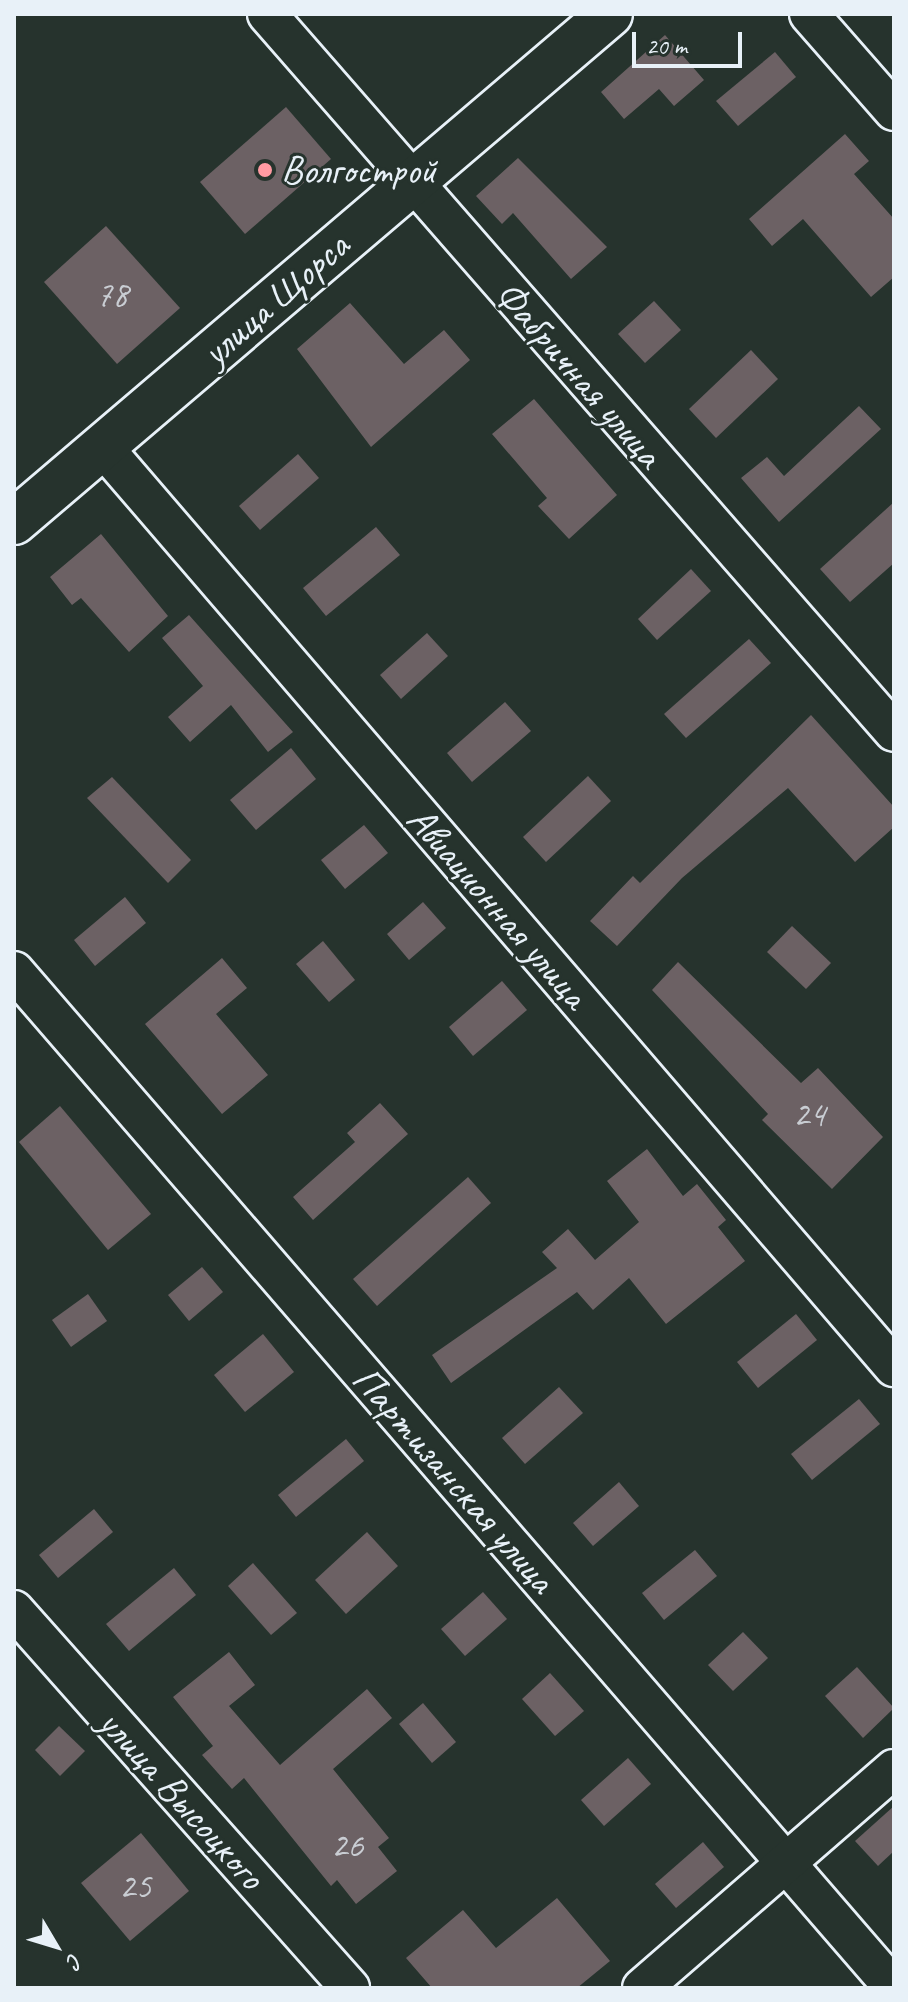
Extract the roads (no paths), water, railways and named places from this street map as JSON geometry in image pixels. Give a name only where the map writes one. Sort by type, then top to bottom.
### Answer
[{"type":"main road","name":"улица Щорса","points":[[14,522],[610,14]]},
{"type":"street","name":"Фабричная улица","points":[[267,14],[894,732]]},
{"type":"street","points":[[809,14],[894,111]]},
{"type":"street","name":"Авиационная улица","points":[[102,446],[894,1367]]},
{"type":"street","name":"Партизанская улица","points":[[14,971],[894,1988]]},
{"type":"street","name":"улица Высоцкого","points":[[14,1610],[350,1988]]},
{"type":"street","points":[[642,1988],[894,1769]]},
{"type":"place","name":"Волгострой","points":[[265,170]]}]
